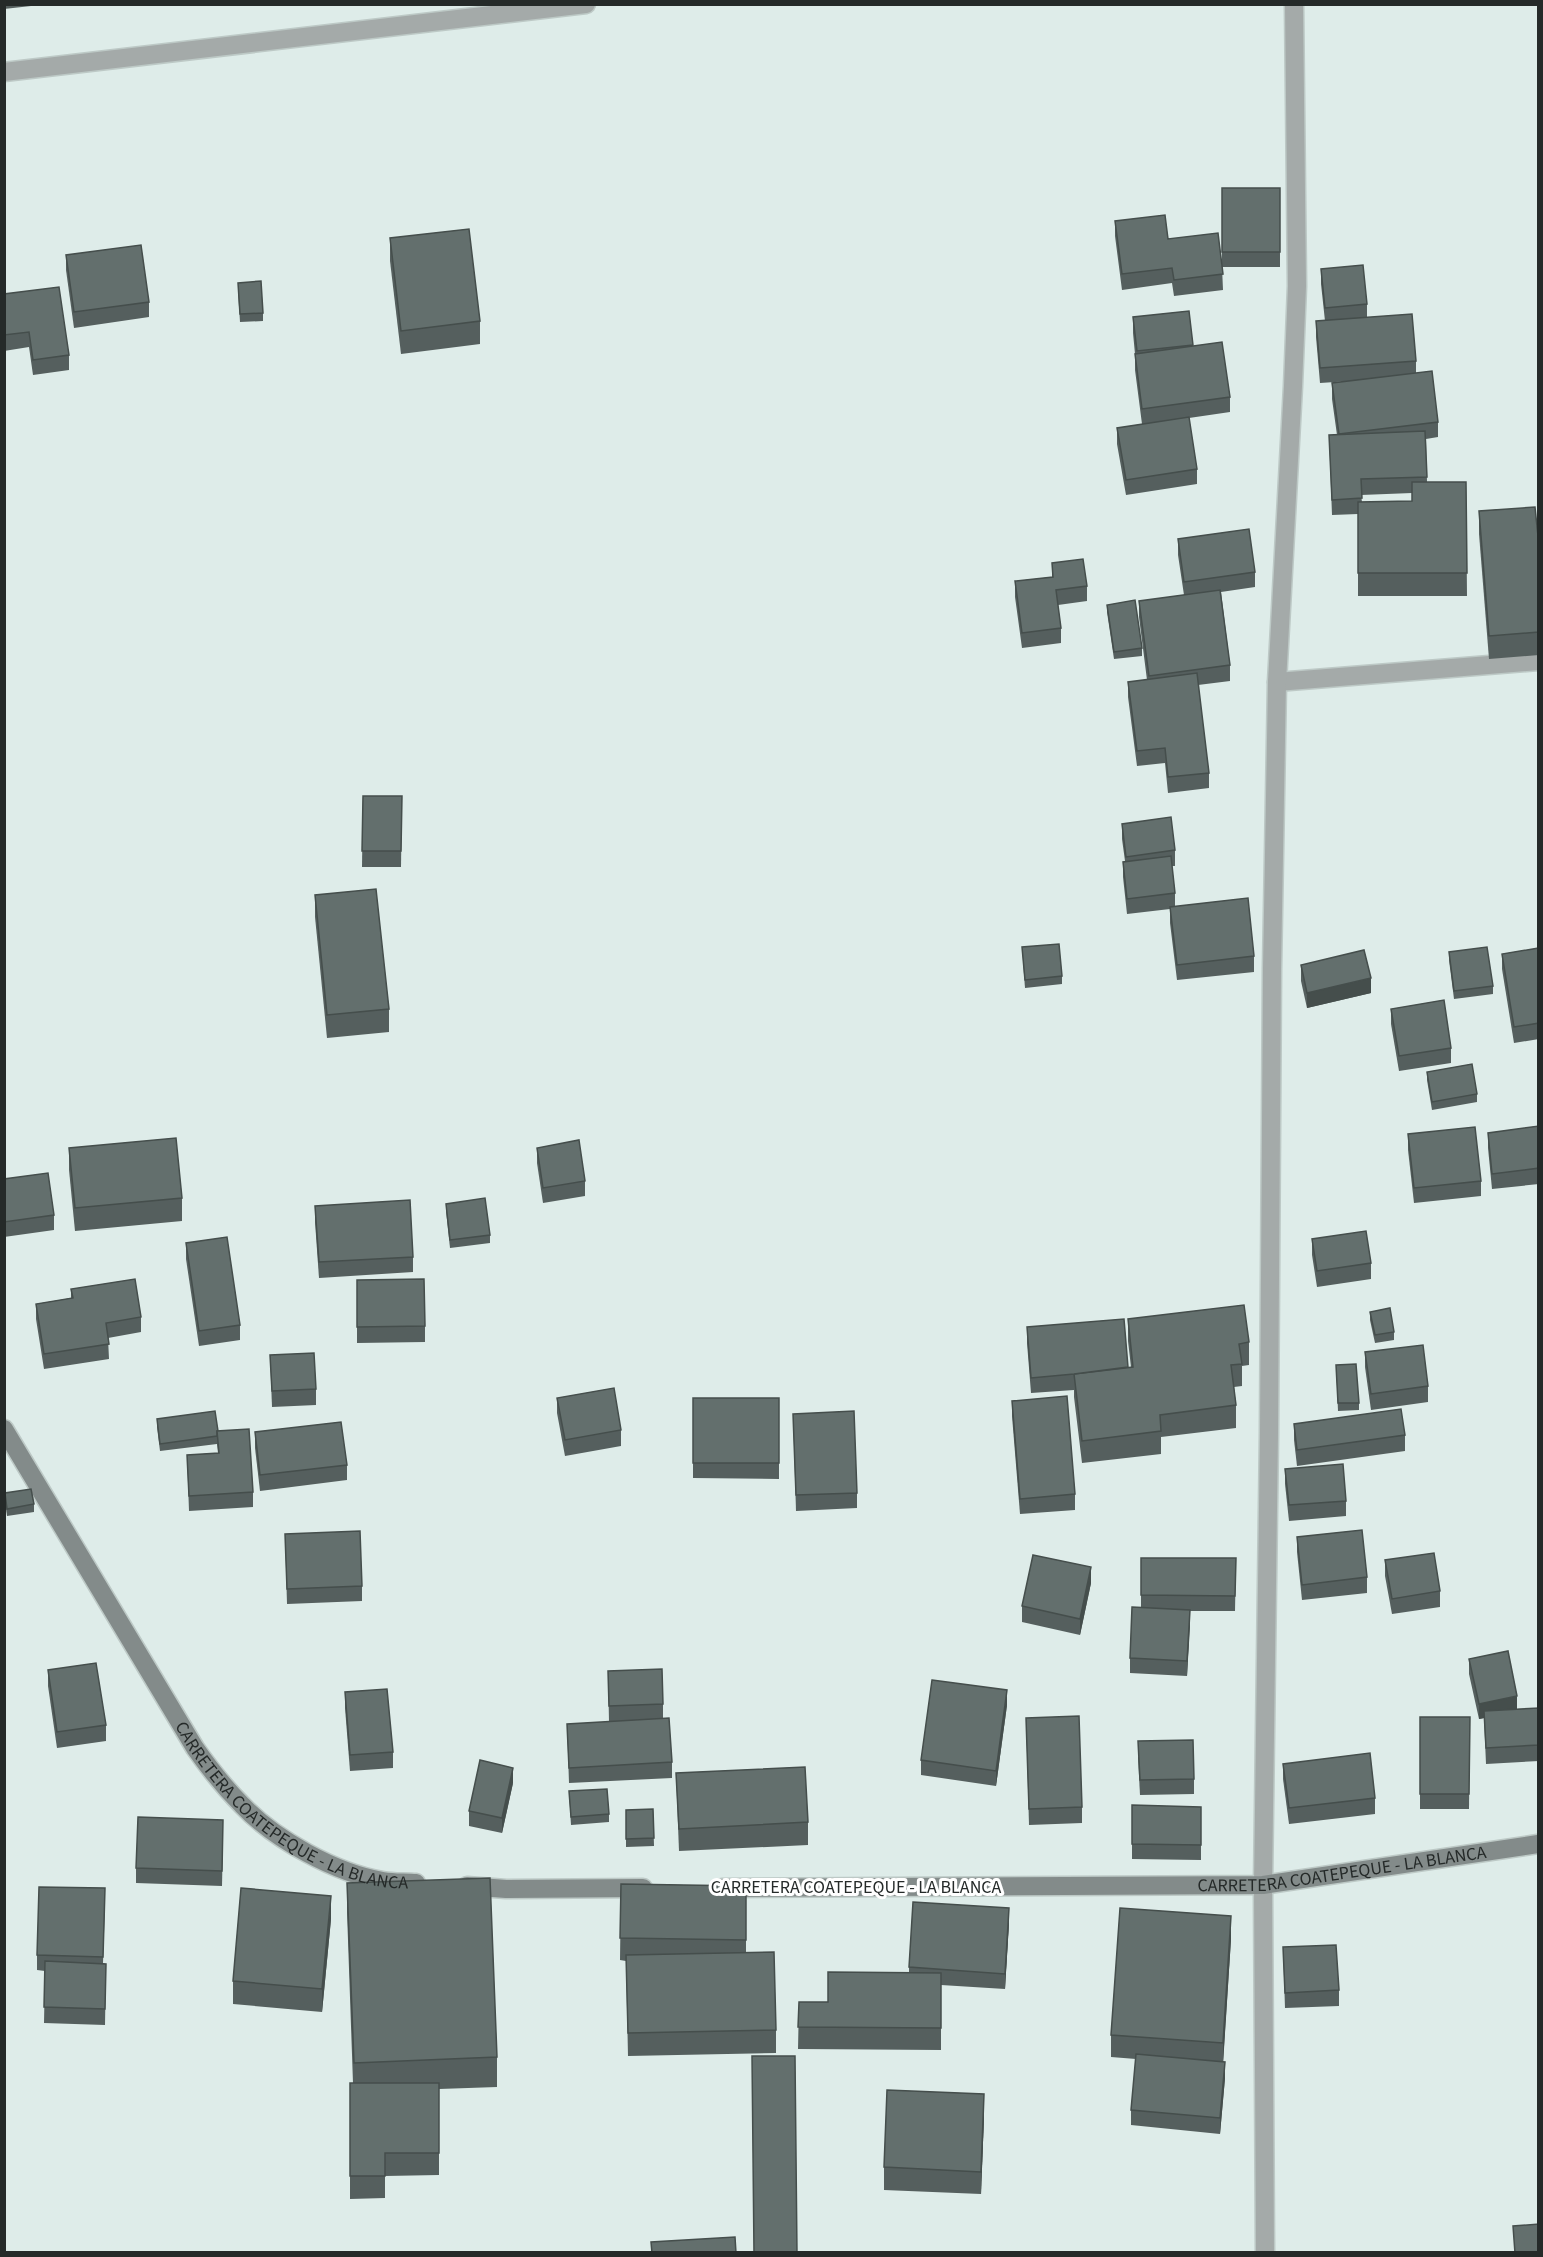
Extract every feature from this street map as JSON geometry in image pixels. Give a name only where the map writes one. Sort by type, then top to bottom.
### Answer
[{"type":"main road","name":"CARRETERA COATEPEQUE - LA BLANCA","points":[[4,1429],[195,1748],[217,1779],[243,1807],[273,1832],[307,1853],[344,1870],[382,1881],[506,1889],[660,1888]]},
{"type":"main road","name":"CARRETERA COATEPEQUE - LA BLANCA","points":[[707,1888],[1263,1885],[1539,1844]]},
{"type":"street","points":[[4,72],[586,4]]},
{"type":"street","points":[[1265,2253],[1263,1885],[1272,981],[1277,682],[1297,286],[1294,4]]},
{"type":"street","points":[[1277,682],[1539,661]]},
{"type":"building","points":[[1222,188],[1280,188],[1280,252],[1222,252]]},
{"type":"building","points":[[1165,215],[1168,239],[1218,233],[1223,274],[1174,280],[1172,268],[1122,274],[1115,221]]},
{"type":"building","points":[[469,229],[480,321],[401,331],[390,238]]},
{"type":"building","points":[[141,245],[149,302],[74,312],[66,255]]},
{"type":"building","points":[[1363,265],[1367,304],[1325,308],[1321,269]]},
{"type":"building","points":[[261,281],[263,313],[240,314],[238,283]]},
{"type":"building","points":[[59,287],[69,355],[33,360],[29,332],[4,335],[4,294]]},
{"type":"building","points":[[1189,311],[1193,345],[1137,351],[1133,317]]},
{"type":"building","points":[[1412,314],[1416,361],[1320,368],[1316,321]]},
{"type":"building","points":[[1222,342],[1230,397],[1142,409],[1135,354]]},
{"type":"building","points":[[1432,371],[1438,422],[1339,434],[1332,383]]},
{"type":"building","points":[[1189,417],[1197,469],[1126,480],[1117,428]]},
{"type":"building","points":[[1425,431],[1427,477],[1361,479],[1362,498],[1332,500],[1329,435]]},
{"type":"building","points":[[1412,482],[1466,482],[1467,573],[1358,573],[1358,502],[1412,501]]},
{"type":"building","points":[[1535,507],[1539,546],[1539,632],[1489,636],[1479,511]]},
{"type":"building","points":[[1249,529],[1255,572],[1184,582],[1178,539]]},
{"type":"building","points":[[1083,559],[1087,586],[1056,590],[1061,628],[1022,633],[1015,581],[1053,577],[1052,563]]},
{"type":"building","points":[[1220,590],[1230,665],[1149,676],[1139,601]]},
{"type":"building","points":[[1135,600],[1142,648],[1114,652],[1107,605]]},
{"type":"building","points":[[1197,673],[1209,773],[1168,777],[1165,748],[1137,751],[1128,682]]},
{"type":"building","points":[[363,796],[402,796],[401,851],[362,851]]},
{"type":"building","points":[[1171,817],[1175,850],[1126,857],[1122,824]]},
{"type":"building","points":[[1171,856],[1175,893],[1127,899],[1123,862]]},
{"type":"building","points":[[376,889],[389,1009],[327,1015],[315,895]]},
{"type":"building","points":[[1248,898],[1254,956],[1177,965],[1170,907]]},
{"type":"building","points":[[1059,944],[1062,976],[1025,980],[1022,947]]},
{"type":"building","points":[[1487,947],[1493,986],[1454,991],[1449,952]]},
{"type":"building","points":[[1539,948],[1539,1023],[1514,1027],[1502,954]]},
{"type":"building","points":[[1364,950],[1371,978],[1307,993],[1301,965]]},
{"type":"building","points":[[1444,1000],[1451,1048],[1399,1056],[1391,1009]]},
{"type":"building","points":[[1472,1064],[1477,1094],[1432,1102],[1427,1072]]},
{"type":"building","points":[[1539,1126],[1539,1168],[1492,1174],[1488,1133]]},
{"type":"building","points":[[1475,1127],[1481,1181],[1414,1188],[1408,1134]]},
{"type":"building","points":[[176,1138],[182,1198],[75,1208],[69,1148]]},
{"type":"building","points":[[579,1140],[585,1181],[543,1188],[537,1148]]},
{"type":"building","points":[[48,1173],[54,1215],[4,1222],[4,1179]]},
{"type":"building","points":[[485,1198],[490,1235],[450,1240],[446,1204]]},
{"type":"building","points":[[410,1200],[413,1257],[319,1262],[315,1206]]},
{"type":"building","points":[[1366,1231],[1371,1263],[1317,1271],[1312,1239]]},
{"type":"building","points":[[227,1237],[240,1325],[199,1331],[186,1243]]},
{"type":"building","points":[[135,1279],[141,1317],[106,1323],[109,1344],[44,1354],[36,1304],[73,1298],[71,1289]]},
{"type":"building","points":[[424,1279],[425,1326],[357,1327],[357,1280]]},
{"type":"building","points":[[1244,1305],[1249,1342],[1239,1344],[1242,1364],[1231,1365],[1236,1405],[1160,1415],[1161,1431],[1082,1441],[1074,1374],[1133,1367],[1128,1319]]},
{"type":"building","points":[[1390,1308],[1394,1332],[1375,1335],[1370,1312]]},
{"type":"building","points":[[1124,1319],[1128,1367],[1031,1378],[1027,1327]]},
{"type":"building","points":[[1423,1345],[1428,1386],[1371,1394],[1365,1352]]},
{"type":"building","points":[[314,1353],[316,1389],[272,1391],[270,1355]]},
{"type":"building","points":[[1356,1364],[1359,1403],[1338,1403],[1336,1365]]},
{"type":"building","points":[[614,1388],[621,1430],[565,1440],[557,1398]]},
{"type":"building","points":[[1067,1396],[1075,1494],[1020,1499],[1012,1401]]},
{"type":"building","points":[[693,1398],[779,1398],[779,1463],[693,1463]]},
{"type":"building","points":[[1401,1409],[1405,1435],[1297,1450],[1294,1424]]},
{"type":"building","points":[[215,1411],[217,1436],[160,1444],[157,1419]]},
{"type":"building","points":[[854,1411],[857,1493],[796,1495],[793,1414]]},
{"type":"building","points":[[341,1422],[347,1465],[260,1475],[255,1432]]},
{"type":"building","points":[[249,1429],[253,1492],[189,1496],[187,1455],[219,1453],[217,1431]]},
{"type":"building","points":[[1343,1464],[1346,1501],[1289,1505],[1285,1469]]},
{"type":"building","points":[[31,1489],[34,1504],[7,1509],[5,1493]]},
{"type":"building","points":[[1362,1530],[1367,1577],[1302,1585],[1297,1537]]},
{"type":"building","points":[[360,1531],[362,1586],[287,1589],[285,1534]]},
{"type":"building","points":[[1434,1553],[1440,1591],[1392,1599],[1385,1560]]},
{"type":"building","points":[[1033,1555],[1091,1567],[1080,1619],[1022,1606]]},
{"type":"building","points":[[1141,1558],[1236,1558],[1235,1596],[1141,1595]]},
{"type":"building","points":[[1132,1607],[1190,1610],[1187,1661],[1130,1658]]},
{"type":"building","points":[[1508,1651],[1517,1696],[1479,1704],[1469,1659]]},
{"type":"building","points":[[96,1663],[106,1725],[57,1732],[48,1670]]},
{"type":"building","points":[[662,1669],[663,1704],[609,1706],[608,1671]]},
{"type":"building","points":[[932,1680],[1007,1690],[996,1771],[921,1760]]},
{"type":"building","points":[[387,1689],[393,1752],[350,1755],[345,1692]]},
{"type":"building","points":[[1539,1708],[1539,1745],[1486,1748],[1484,1711]]},
{"type":"building","points":[[1079,1716],[1082,1807],[1029,1809],[1026,1718]]},
{"type":"building","points":[[1420,1717],[1470,1717],[1469,1794],[1420,1794]]},
{"type":"building","points":[[669,1718],[672,1762],[569,1768],[567,1724]]},
{"type":"building","points":[[1193,1740],[1194,1779],[1140,1780],[1138,1741]]},
{"type":"building","points":[[1370,1753],[1375,1798],[1289,1808],[1283,1764]]},
{"type":"building","points":[[480,1760],[513,1768],[502,1818],[469,1811]]},
{"type":"building","points":[[805,1767],[808,1822],[679,1829],[676,1773]]},
{"type":"building","points":[[607,1789],[609,1814],[571,1817],[569,1791]]},
{"type":"building","points":[[1132,1805],[1201,1807],[1201,1845],[1132,1844]]},
{"type":"building","points":[[653,1809],[654,1838],[626,1839],[626,1810]]},
{"type":"building","points":[[138,1817],[223,1820],[222,1871],[136,1868]]},
{"type":"building","points":[[490,1878],[497,2057],[354,2063],[347,1883]]},
{"type":"building","points":[[621,1884],[746,1886],[746,1940],[620,1938]]},
{"type":"building","points":[[39,1887],[105,1888],[103,1957],[37,1955]]},
{"type":"building","points":[[241,1888],[331,1896],[322,1989],[233,1981]]},
{"type":"building","points":[[913,1902],[1009,1908],[1005,1974],[909,1967]]},
{"type":"building","points":[[1120,1908],[1231,1916],[1223,2043],[1111,2035]]},
{"type":"building","points":[[1336,1945],[1339,1990],[1285,1993],[1283,1947]]},
{"type":"building","points":[[774,1952],[776,2030],[628,2033],[626,1955]]},
{"type":"building","points":[[45,1961],[106,1964],[105,2009],[44,2007]]},
{"type":"building","points":[[828,1972],[941,1973],[941,2028],[798,2027],[799,2002],[828,2002]]},
{"type":"building","points":[[1136,2054],[1225,2062],[1220,2118],[1131,2110]]},
{"type":"building","points":[[752,2056],[795,2056],[797,2253],[754,2253]]},
{"type":"building","points":[[350,2083],[439,2083],[439,2153],[385,2153],[385,2176],[350,2176]]},
{"type":"building","points":[[887,2090],[984,2094],[981,2172],[884,2167]]},
{"type":"building","points":[[1539,2224],[1539,2253],[1515,2253],[1513,2226]]},
{"type":"building","points":[[735,2237],[736,2253],[652,2253],[651,2242]]}]
